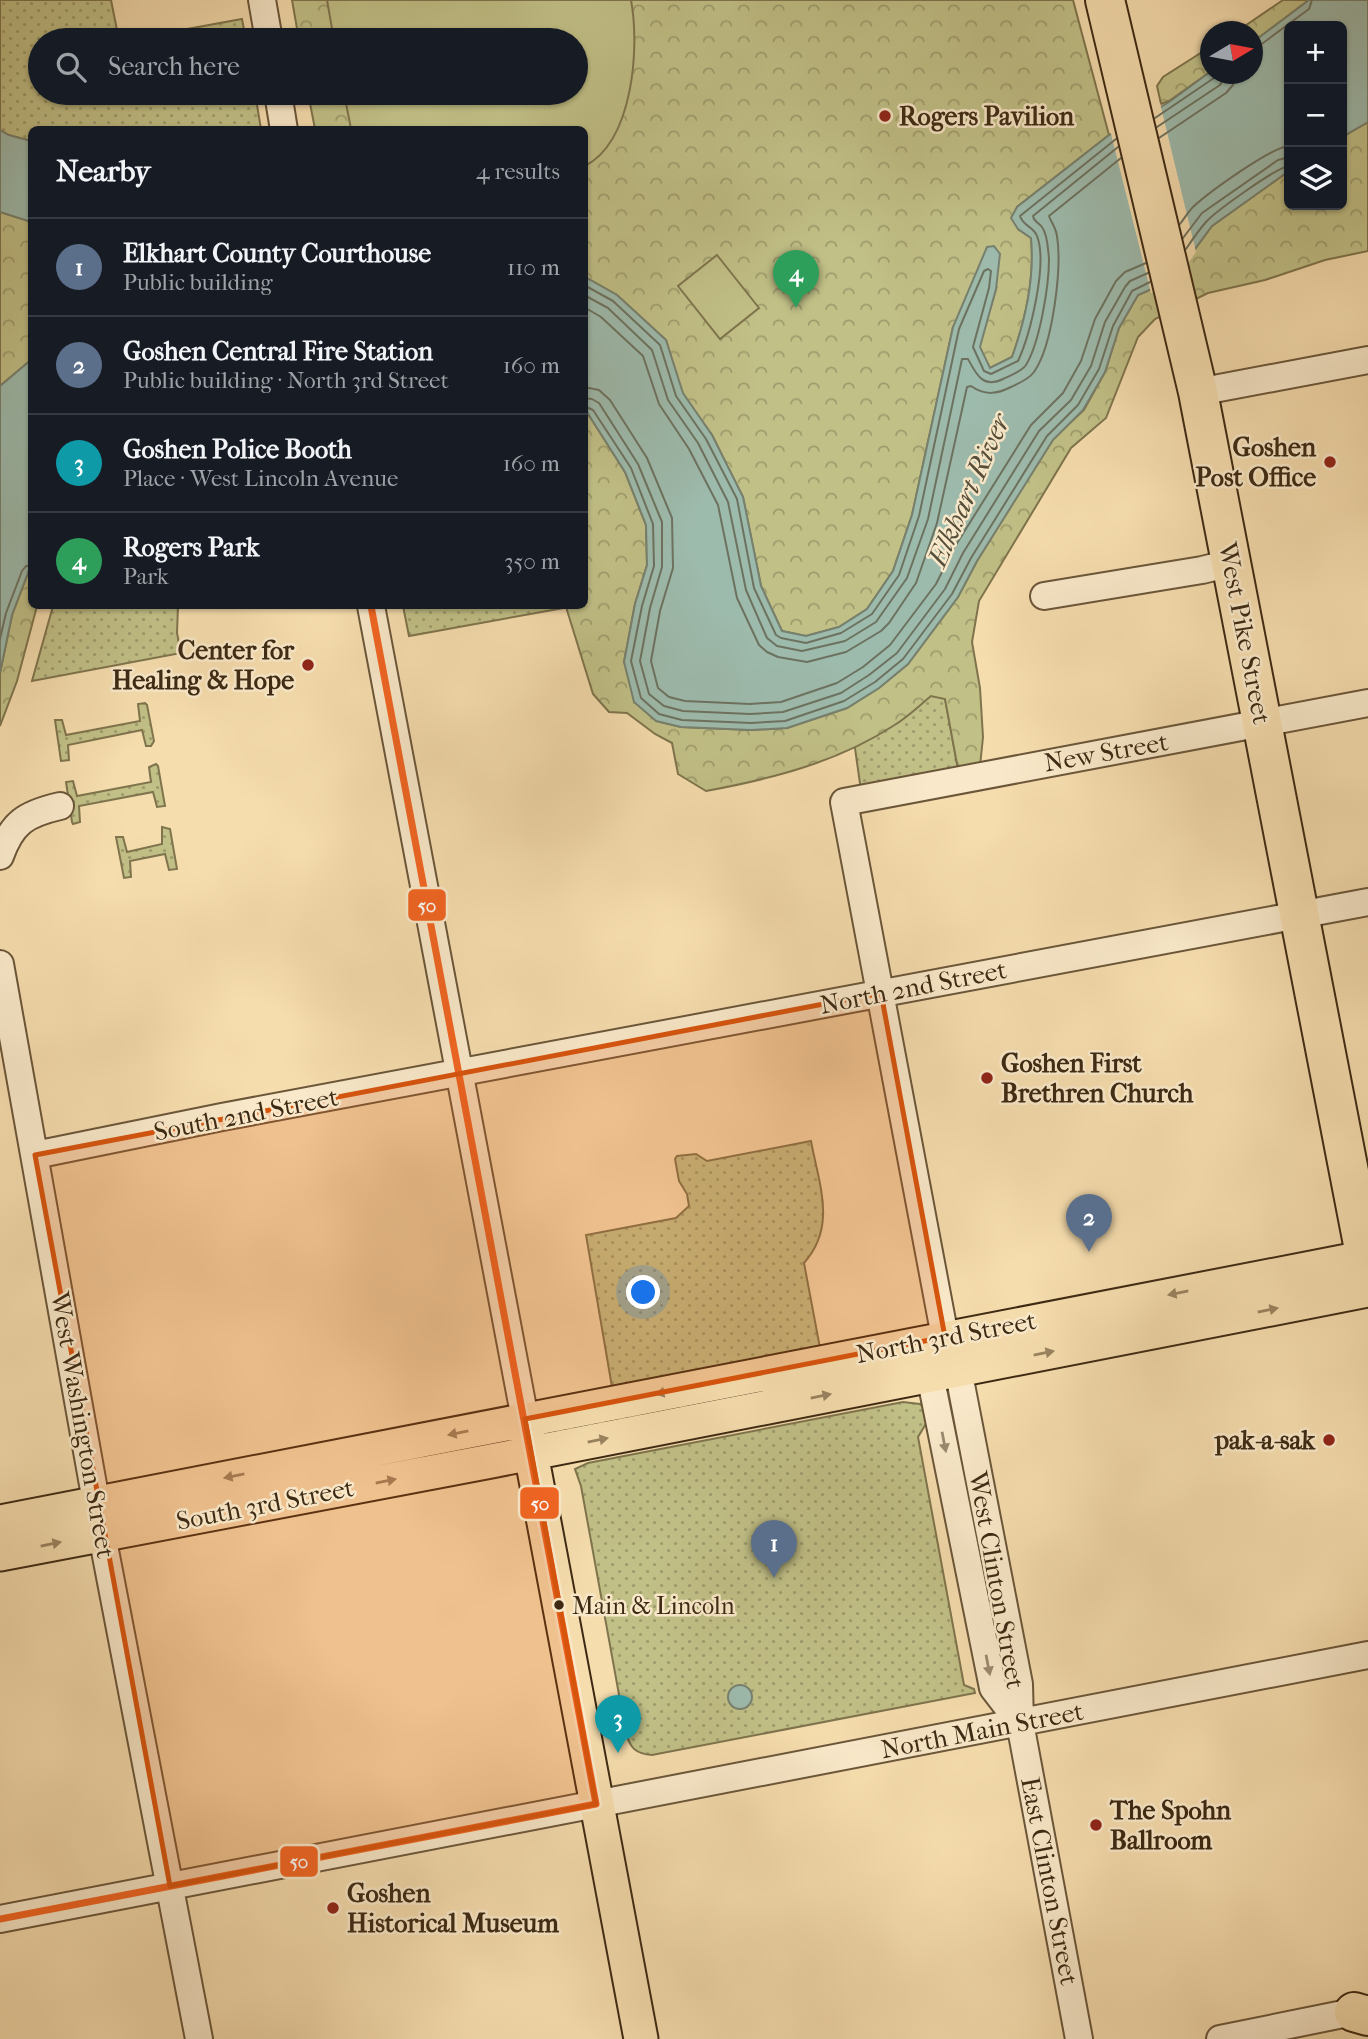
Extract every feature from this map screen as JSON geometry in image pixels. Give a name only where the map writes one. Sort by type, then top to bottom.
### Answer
[{"type":"highway","name":"West Pike Street","points":[[1105,0],[1198,392],[1300,915],[1358,1179],[1367,1268]]},
{"type":"main road","name":"North 3rd Street","points":[[524,1419],[945,1337],[1367,1268]]},
{"type":"main road","name":"North 3rd Street","points":[[531,1453],[944,1372],[1367,1268]]},
{"type":"main road","points":[[524,1419],[640,2039]]},
{"type":"main road","name":"South 3rd Street","points":[[0,1521],[524,1419]]},
{"type":"main road","name":"South 3rd Street","points":[[0,1554],[531,1453]]},
{"type":"street","points":[[262,0],[267,28]]},
{"type":"street","points":[[280,105],[283,126]]},
{"type":"street","points":[[1198,392],[1368,360]]},
{"type":"street","points":[[1044,596],[1231,563]]},
{"type":"street","points":[[372,609],[524,1419]]},
{"type":"street","name":"New Street","points":[[881,993],[844,802],[1368,702]]},
{"type":"street","points":[[0,856],[8,836],[20,821],[38,811],[60,806]]},
{"type":"street","name":"North 2nd Street","points":[[458,1073],[1368,902]]},
{"type":"street","name":"West Washington Street","points":[[0,964],[102,1535],[199,2039]]},
{"type":"street","points":[[881,993],[945,1337]]},
{"type":"street","name":"South 2nd Street","points":[[35,1155],[458,1073]]},
{"type":"street","name":"West Clinton Street","points":[[944,1372],[993,1688],[1020,1723]]},
{"type":"street","name":"North Main Street","points":[[0,1919],[1368,1655]]},
{"type":"street","name":"East Clinton Street","points":[[1020,1723],[1079,2039]]},
{"type":"street","points":[[1220,2039],[1363,2012]]},
{"type":"highlighted area","points":[[881,993],[945,1337],[525,1419],[596,1804],[170,1886],[35,1155]]},
{"type":"green space","points":[[0,0],[111,0],[117,28],[28,28],[28,105],[257,105],[260,126],[28,126],[28,140],[0,130]]},
{"type":"green space","points":[[292,0],[1073,0],[1109,135],[1017,207],[1018,229],[1031,238],[1032,268],[1025,313],[1012,357],[990,368],[979,347],[996,289],[953,327],[912,515],[893,571],[867,609],[839,627],[806,636],[782,631],[761,586],[743,497],[712,435],[682,393],[666,340],[617,295],[588,279],[588,126],[314,126],[310,105],[588,105],[588,28],[297,28]]},
{"type":"green space","points":[[327,0],[631,0],[634,43],[629,92],[614,136],[601,154],[588,164],[588,126],[350,126],[346,105],[588,105],[588,28],[332,28]]},
{"type":"green space","points":[[1283,0],[1309,0],[1263,34],[1263,21],[1252,21]]},
{"type":"green space","points":[[242,19],[244,28],[193,28]]},
{"type":"green space","points":[[1200,53],[1200,79],[1161,104],[1157,86],[1163,77]]},
{"type":"green space","points":[[1368,122],[1368,251],[1325,260],[1265,280],[1208,293],[1155,319],[1138,337],[1106,418],[1071,448],[979,601],[972,642],[980,688],[983,737],[979,776],[960,780],[945,699],[931,696],[898,723],[850,750],[779,775],[706,791],[678,774],[672,743],[627,713],[609,712],[593,694],[567,609],[588,609],[588,414],[625,472],[646,525],[647,565],[635,604],[624,662],[656,721],[681,727],[751,730],[787,728],[847,708],[879,688],[908,664],[958,597],[977,561],[1053,439],[1084,410],[1105,372],[1119,328],[1138,295],[1172,280],[1212,226],[1284,175],[1284,210],[1347,210],[1347,134]]},
{"type":"green space","points":[[0,212],[28,221],[28,363],[0,386]]},
{"type":"green space","points":[[717,255],[759,308],[720,339],[678,286]]},
{"type":"green space","points":[[28,573],[28,609],[36,609],[17,681],[0,726],[0,673],[12,615]]},
{"type":"green space","points":[[52,609],[178,609],[177,633],[181,653],[32,681]]},
{"type":"green space","points":[[404,609],[558,609],[409,636]]},
{"type":"green space","points":[[933,633],[960,780],[862,798],[854,741]]},
{"type":"green space","points":[[145,703],[154,741],[151,746],[146,746],[142,730],[68,745],[69,760],[61,761],[55,720],[62,720],[66,735],[140,721],[138,704]]},
{"type":"green space","points":[[156,764],[165,806],[157,807],[153,792],[79,806],[80,822],[73,824],[66,782],[73,781],[77,796],[151,782],[149,767]]},
{"type":"green space","points":[[162,827],[170,829],[177,869],[169,870],[165,854],[130,861],[131,877],[124,878],[116,837],[123,837],[127,852],[162,844]]},
{"type":"green space","points":[[811,1141],[821,1189],[823,1220],[814,1249],[804,1263],[820,1348],[612,1387],[586,1235],[676,1218],[689,1206],[687,1194],[679,1181],[675,1159],[677,1156],[696,1154],[707,1161]]},
{"type":"green space","points":[[903,1402],[920,1404],[925,1408],[927,1422],[918,1437],[964,1685],[974,1689],[975,1693],[652,1755],[634,1749],[626,1733],[581,1486],[575,1469],[588,1463]]},
{"type":"water","name":"Elkhart River","points":[[1309,0],[1368,0],[1368,122],[1347,134],[1347,21],[1284,21],[1284,175],[1212,226],[1172,280],[1138,295],[1119,328],[1105,372],[1083,410],[1053,440],[977,561],[958,597],[908,664],[879,688],[847,708],[787,728],[751,730],[681,727],[656,721],[634,702],[624,662],[635,604],[647,565],[646,525],[625,472],[588,414],[588,279],[617,295],[666,340],[683,393],[712,435],[743,497],[761,586],[782,631],[806,636],[839,627],[867,609],[893,571],[912,515],[953,327],[987,247],[994,246],[1000,254],[996,289],[980,347],[990,368],[1012,357],[1028,298],[1032,268],[1031,238],[1018,229],[1011,218],[1017,207],[1109,135],[1169,102],[1200,79],[1200,84],[1263,84],[1263,34]]},
{"type":"water","points":[[0,130],[28,140],[28,221],[0,212]]},
{"type":"water","points":[[28,363],[28,573],[12,615],[0,673],[0,386]]},
{"type":"water","points":[[740,1685],[749,1688],[752,1697],[749,1706],[740,1709],[731,1706],[728,1697],[731,1688]]},
{"type":"pier","points":[[1160,103],[1196,252],[1175,282],[1151,293],[1110,130]]},
{"type":"transit line","name":"50","points":[[0,1919],[596,1804],[372,609]]},
{"type":"place","name":"Rogers Pavilion","points":[[885,116]]},
{"type":"place","name":"Rogers Park","points":[[796,308]]},
{"type":"place","name":"Goshen Post Office","points":[[1330,462]]},
{"type":"place","name":"Center for Healing & Hope","points":[[308,665]]},
{"type":"place","name":"Goshen First Brethren Church","points":[[987,1078]]},
{"type":"place","name":"Goshen Central Fire Station","points":[[1089,1252]]},
{"type":"place","name":"pak-a-sak","points":[[1329,1440]]},
{"type":"place","name":"Elkhart County Courthouse","points":[[774,1578]]},
{"type":"place","name":"Main & Lincoln","points":[[559,1605]]},
{"type":"place","name":"Goshen Police Booth","points":[[618,1753]]},
{"type":"place","name":"The Spohn Ballroom","points":[[1096,1825]]},
{"type":"place","name":"Goshen Historical Museum","points":[[333,1908]]}]
